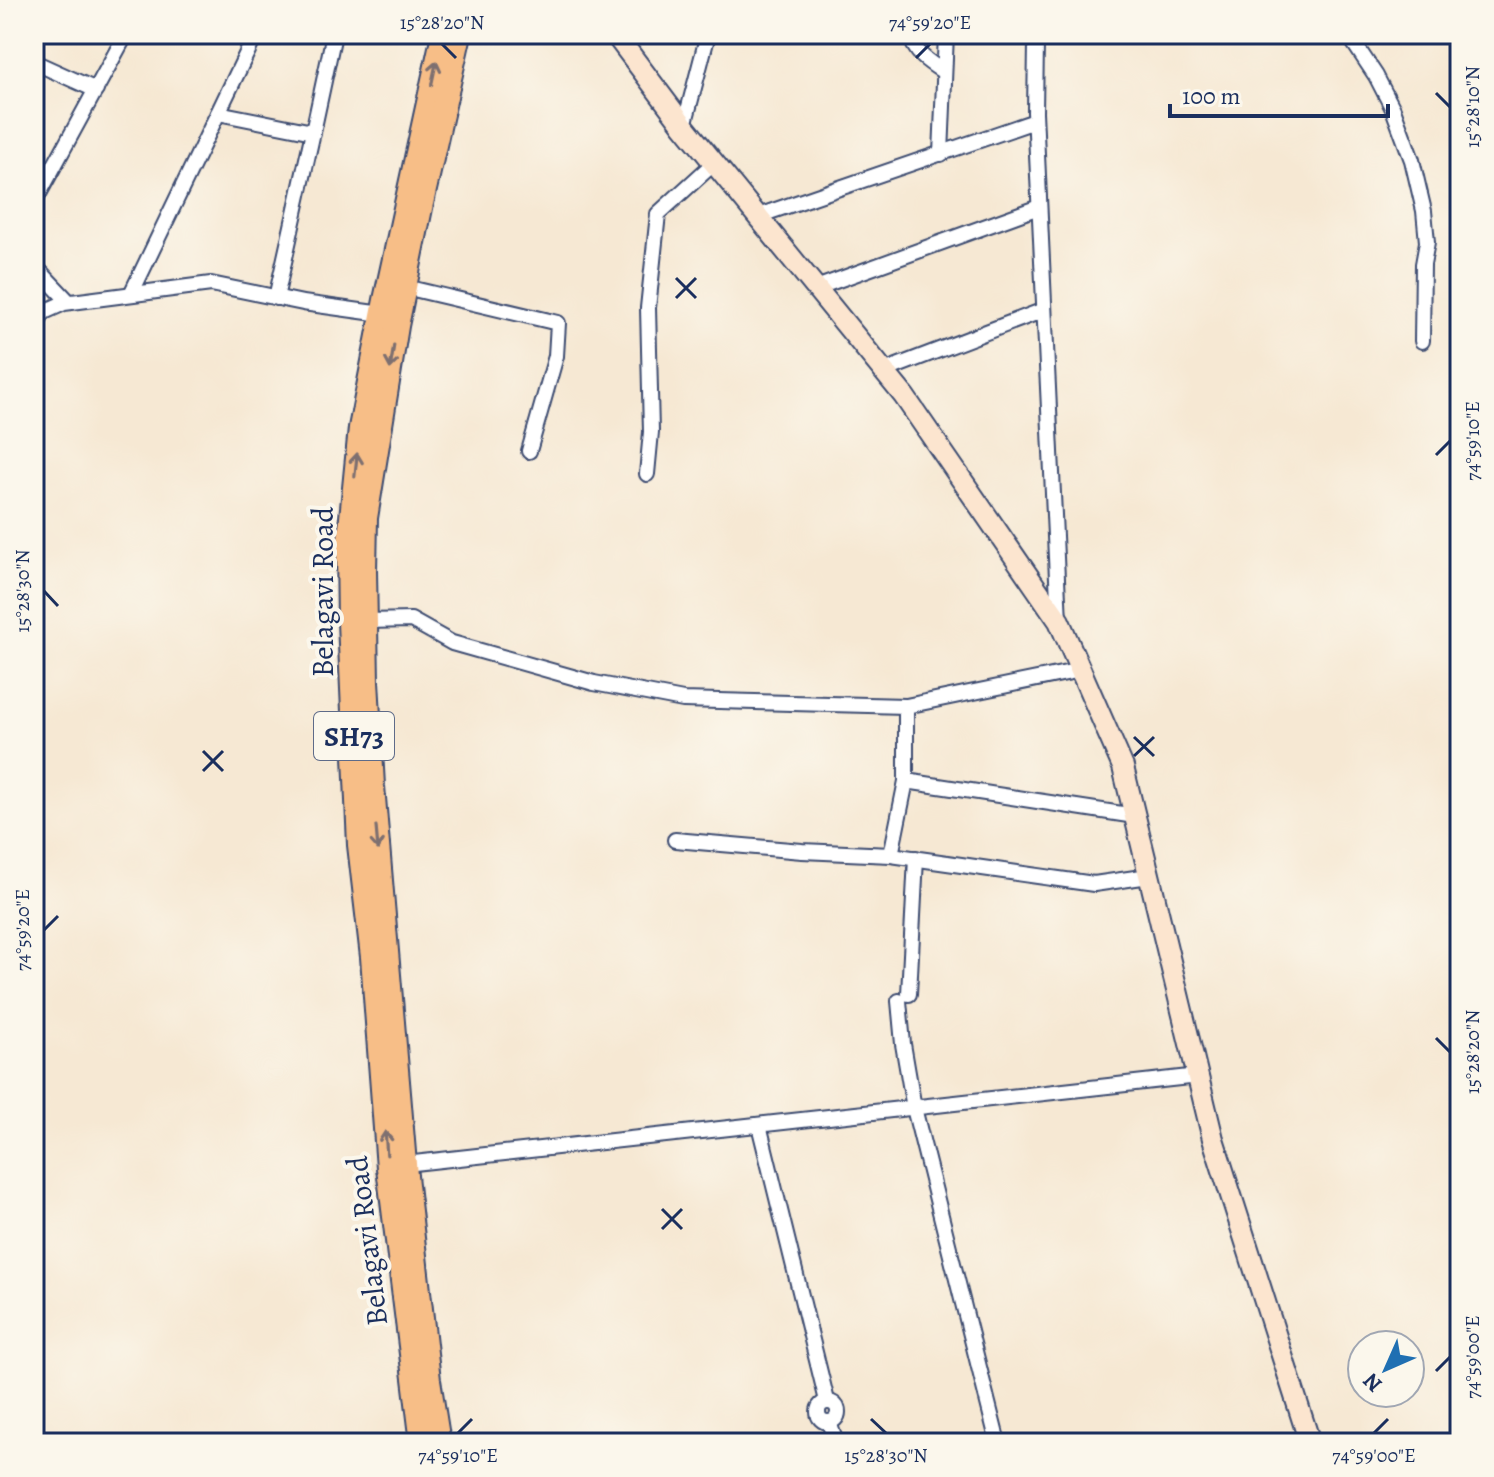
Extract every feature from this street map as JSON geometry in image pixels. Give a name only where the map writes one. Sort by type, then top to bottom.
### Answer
[{"type":"main road","name":"Belagavi Road","points":[[422,1443],[388,1168],[372,957],[359,845],[348,548],[360,428],[443,34]]},
{"type":"main road","points":[[439,1443],[405,1164],[373,786],[367,681],[366,518],[397,326],[460,34]]},
{"type":"main road","points":[[615,34],[684,126],[904,396],[1059,621],[1123,767],[1213,1139],[1310,1443]]},
{"type":"street","points":[[34,41],[38,34]]},
{"type":"street","points":[[34,203],[126,34]]},
{"type":"street","points":[[131,294],[256,34]]},
{"type":"street","points":[[276,298],[334,34]]},
{"type":"street","points":[[684,126],[708,34]]},
{"type":"street","points":[[910,34],[912,45],[925,61],[944,72]]},
{"type":"street","points":[[941,154],[946,34]]},
{"type":"street","points":[[1038,34],[1035,121],[1059,621]]},
{"type":"street","points":[[1348,34],[1376,76],[1393,109],[1412,160],[1424,211],[1427,242],[1423,264],[1422,341]]},
{"type":"street","points":[[34,62],[96,90]]},
{"type":"street","points":[[218,113],[313,132]]},
{"type":"street","points":[[758,216],[1035,121]]},
{"type":"street","points":[[647,474],[651,432],[648,308],[658,214],[714,163]]},
{"type":"street","points":[[816,288],[1039,207]]},
{"type":"street","points":[[34,265],[69,302]]},
{"type":"street","points":[[34,328],[44,312],[69,302],[211,284],[276,298],[382,314]]},
{"type":"street","points":[[405,287],[558,323],[556,356],[529,451]]},
{"type":"street","points":[[884,371],[1044,310]]},
{"type":"street","points":[[367,621],[411,620],[452,643],[594,683],[683,700],[906,706],[1081,670]]},
{"type":"street","points":[[891,855],[906,781],[906,706]]},
{"type":"street","points":[[906,781],[1135,816]]},
{"type":"street","points":[[675,840],[891,855],[1094,884],[1149,876]]},
{"type":"street","points":[[916,858],[903,1044],[914,1108],[998,1443]]},
{"type":"street","points":[[405,1164],[1198,1076]]},
{"type":"street","points":[[759,1125],[827,1401],[838,1407],[838,1414],[829,1422],[836,1443]]}]
